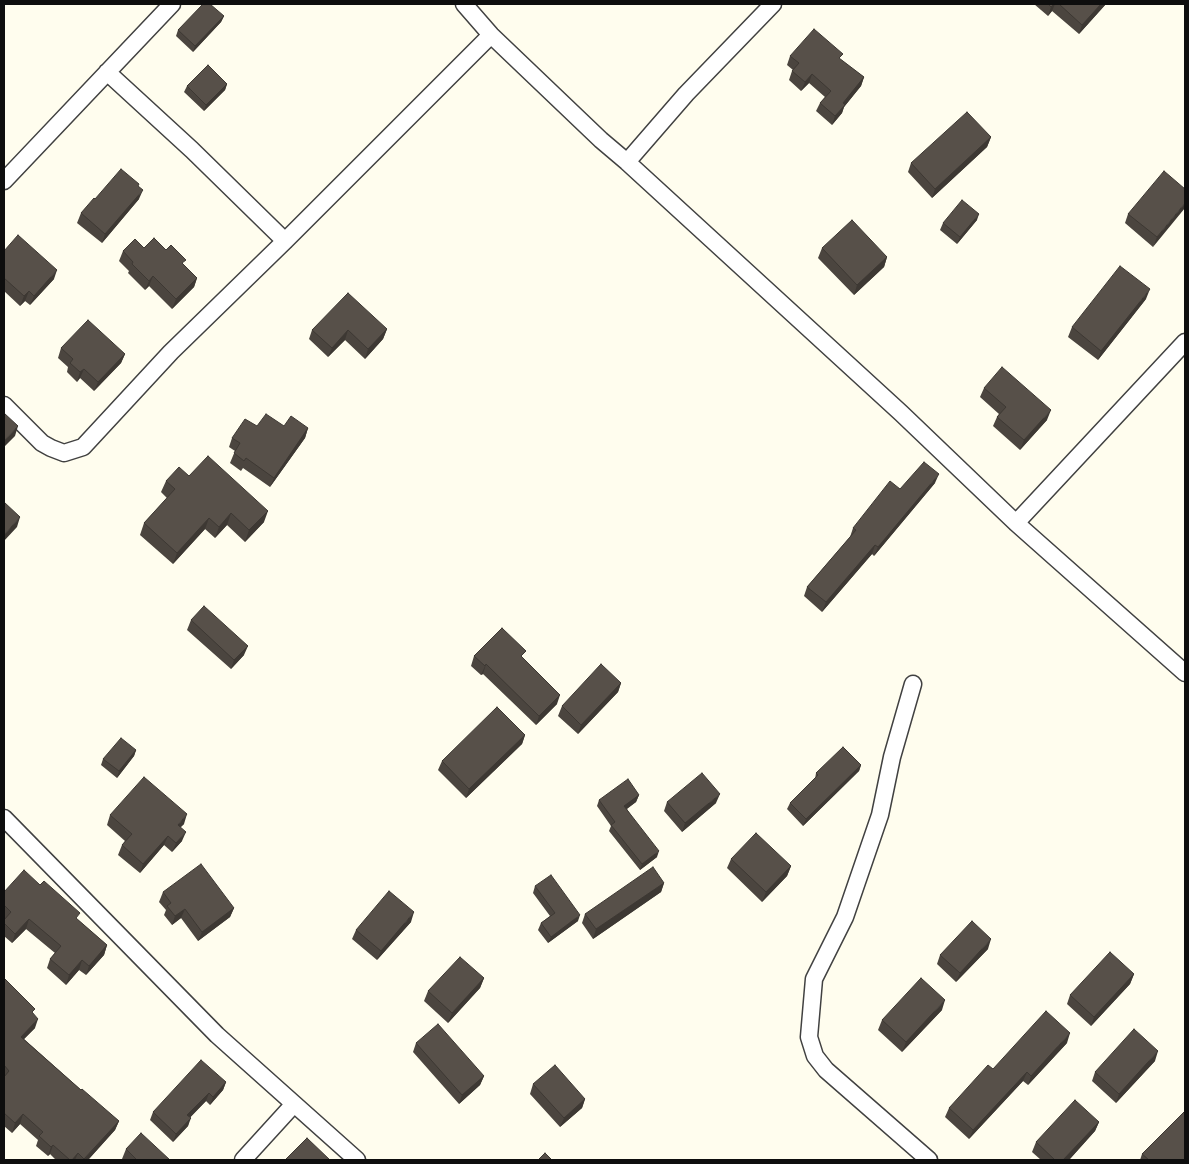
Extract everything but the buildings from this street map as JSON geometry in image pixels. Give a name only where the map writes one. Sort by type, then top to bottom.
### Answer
[{"type":"street","points":[[464,4],[491,35],[602,140],[901,413],[1016,523],[1185,672]]},
{"type":"street","points":[[627,162],[686,94],[773,4]]},
{"type":"street","points":[[4,181],[107,72],[162,7]]},
{"type":"street","points":[[4,405],[42,443],[51,448],[64,453],[83,447],[171,352],[491,35]]},
{"type":"street","points":[[107,72],[192,150],[285,241]]},
{"type":"street","points":[[1016,523],[1185,342]]},
{"type":"street","points":[[913,684],[892,758],[880,815],[845,917],[814,979],[809,1037],[815,1056],[826,1070],[929,1160]]},
{"type":"street","points":[[4,818],[217,1035],[357,1160]]},
{"type":"street","points":[[243,1160],[294,1104]]}]
